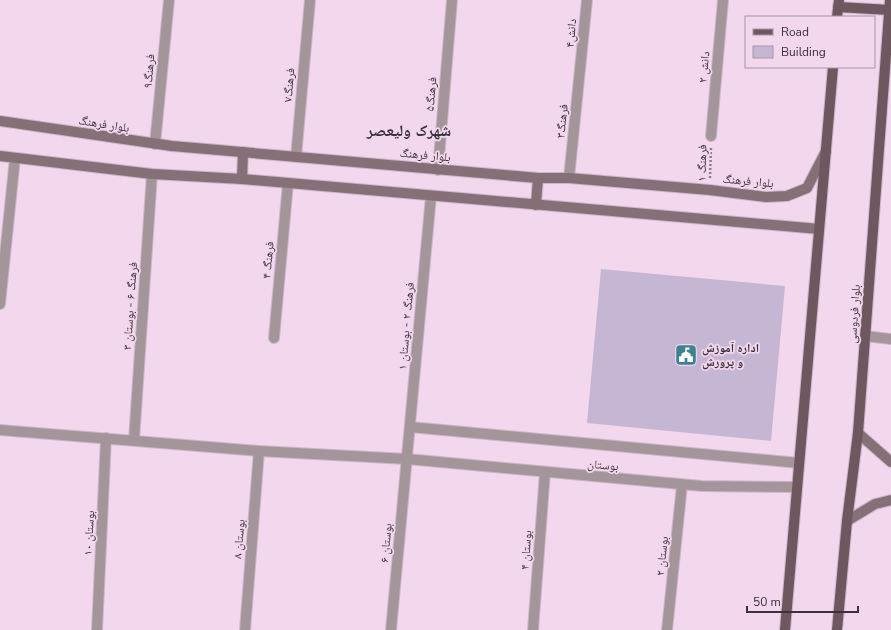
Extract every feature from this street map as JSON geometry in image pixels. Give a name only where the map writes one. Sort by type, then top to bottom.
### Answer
[{"type":"main road","points":[[838,8],[890,5]]},
{"type":"main road","name":"بلوار فردوسی","points":[[837,630],[846,521],[858,433],[890,5]]},
{"type":"main road","points":[[785,630],[833,68]]},
{"type":"street","name":"فرهنگ۹","points":[[155,144],[169,0]]},
{"type":"street","name":"فرهنگ۷","points":[[296,157],[310,0]]},
{"type":"street","name":"فرهنگ۵","points":[[438,170],[452,0]]},
{"type":"street","name":"دانش۴","points":[[581,68],[587,0]]},
{"type":"street","name":"دانش ۲","points":[[711,136],[722,0]]},
{"type":"street","name":"فرهنگ۳","points":[[569,178],[581,68]]},
{"type":"street","name":"بلوار فرهنگ","points":[[0,121],[155,144],[438,170],[538,178],[569,178],[710,190],[766,197],[787,196],[806,188],[826,151]]},
{"type":"street","points":[[242,180],[243,152]]},
{"type":"street","points":[[0,156],[152,174],[242,180],[819,229]]},
{"type":"street","points":[[0,304],[15,158]]},
{"type":"street","name":"فرهنگ ۶ - بوستان ۳","points":[[134,440],[152,174]]},
{"type":"street","points":[[536,205],[538,178]]},
{"type":"street","name":"فرهنگ ۴","points":[[274,338],[288,184]]},
{"type":"street","name":"فرهنگ ۲ - بوستان ۱","points":[[407,460],[431,196]]},
{"type":"street","points":[[865,336],[891,339]]},
{"type":"street","name":"بوستان","points":[[410,427],[799,463]]},
{"type":"street","name":"بوستان","points":[[0,430],[259,451],[407,460],[682,485],[797,487]]},
{"type":"street","points":[[858,433],[891,462]]},
{"type":"street","name":"بوستان ۱۰","points":[[97,630],[106,438]]},
{"type":"street","name":"بوستان ۸","points":[[245,630],[259,451]]},
{"type":"street","name":"بوستان ۶","points":[[391,630],[407,460]]},
{"type":"street","name":"بوستان ۴","points":[[533,630],[546,472]]},
{"type":"street","name":"بوستان ۲","points":[[667,630],[682,485]]},
{"type":"street","points":[[846,521],[876,504],[891,500]]},
{"type":"path","name":"فرهنگ ۱","points":[[710,190],[711,136]]},
{"type":"building","name":"اداره آموزش و پرورش","points":[[601,269],[785,286],[771,441],[587,423]]},
{"type":"place","name":"اداره آموزش و پرورش","points":[[686,355]]},
{"type":"district","name":"شهرک ولیعصر","points":[[409,130]]}]
